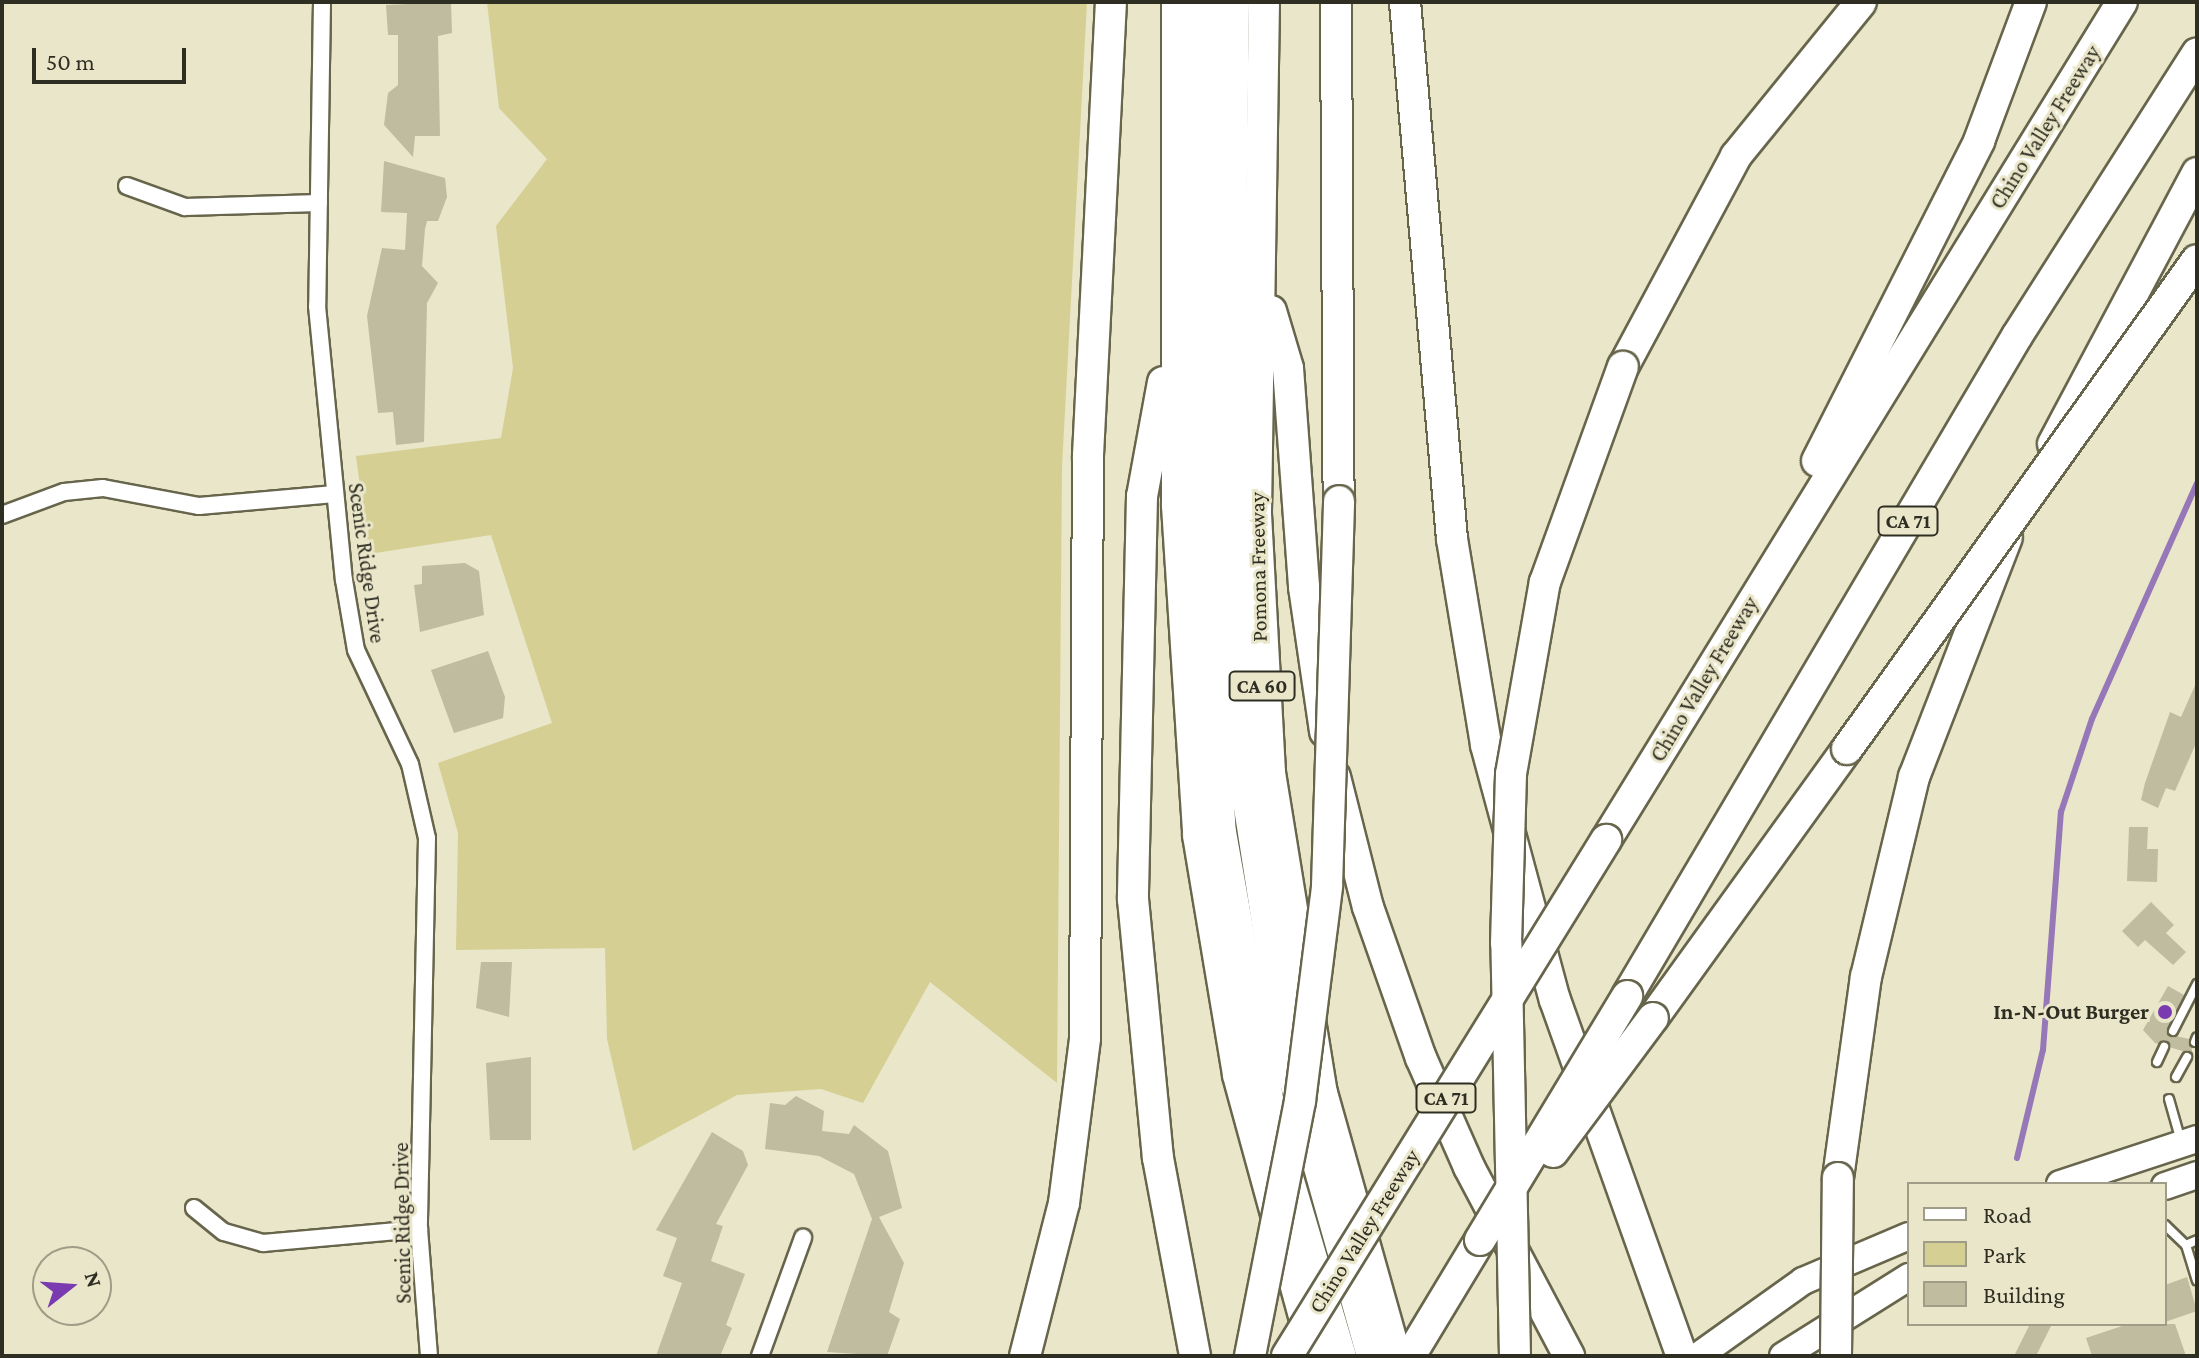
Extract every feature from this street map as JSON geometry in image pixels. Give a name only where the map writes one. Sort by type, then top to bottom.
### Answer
[{"type":"highway","points":[[1025,1356],[1064,1203],[1085,1038],[1087,503],[1111,2]]},
{"type":"highway","points":[[1177,2],[1176,313],[1181,641],[1198,835],[1238,1075],[1315,1356]]},
{"type":"highway","points":[[1205,2],[1202,534],[1221,832],[1273,1127],[1341,1356]]},
{"type":"highway","points":[[1234,2],[1228,469],[1243,769],[1288,1057],[1372,1356]]},
{"type":"highway","name":"Pomona Freeway","points":[[1264,2],[1264,286],[1256,514],[1270,773],[1322,1093],[1396,1356]]},
{"type":"highway","points":[[1250,1356],[1300,1101],[1327,886],[1339,501],[1336,2]]},
{"type":"highway","points":[[1405,2],[1452,539],[1483,731],[1555,1000],[1682,1356]]},
{"type":"highway","points":[[1515,1356],[1506,943],[1511,774],[1545,582],[1623,367],[1736,156],[1861,2]]},
{"type":"highway","points":[[1716,659],[1954,194],[2031,2]]},
{"type":"highway","name":"Chino Valley Freeway","points":[[1287,1356],[2122,2]]},
{"type":"highway","name":"CA 71","points":[[1410,1356],[2017,336],[2197,53]]},
{"type":"highway","points":[[1836,1356],[1838,1178],[1866,977],[1940,699],[2004,542],[2197,173]]},
{"type":"highway","points":[[2157,251],[2197,188]]},
{"type":"highway","points":[[1480,1240],[1653,1018],[2197,260]]},
{"type":"highway","points":[[1264,286],[1288,368],[1322,716],[1368,907],[1469,1167],[1569,1356]]},
{"type":"highway","points":[[1176,313],[1142,496],[1131,823],[1147,1074],[1195,1356]]},
{"type":"main road","points":[[2066,1182],[2190,1141]]},
{"type":"main road","points":[[2167,1185],[2197,1175]]},
{"type":"main road","points":[[1698,1356],[1803,1281],[1907,1237]]},
{"type":"main road","points":[[1783,1356],[1907,1278]]},
{"type":"street","name":"Scenic Ridge Drive","points":[[322,2],[317,306],[334,494],[356,650],[410,764],[427,838],[419,1229],[429,1356]]},
{"type":"street","points":[[127,186],[185,207],[319,203]]},
{"type":"street","points":[[2,515],[64,492],[103,488],[199,506],[334,494]]},
{"type":"street","points":[[194,1208],[224,1232],[263,1243],[419,1229]]},
{"type":"street","points":[[760,1356],[803,1238]]},
{"type":"lane","points":[[2173,1031],[2197,984]]},
{"type":"lane","points":[[2157,1062],[2164,1047]]},
{"type":"lane","points":[[2176,1077],[2187,1057]]},
{"type":"lane","points":[[2169,1099],[2190,1141]]},
{"type":"lane","points":[[2167,1227],[2186,1245],[2197,1280]]},
{"type":"lane","points":[[2186,1245],[2197,1240]]},
{"type":"green space","points":[[487,2],[1087,2],[1062,467],[1057,1083],[930,982],[863,1103],[821,1089],[737,1095],[633,1151],[607,1039],[605,948],[456,950],[458,833],[438,763],[552,723],[491,535],[369,554],[356,456],[501,438],[513,368],[496,226],[547,159],[499,108]]},
{"type":"building","points":[[451,2],[452,33],[438,36],[440,136],[415,136],[413,157],[384,125],[388,93],[398,85],[398,35],[388,35],[386,5]]},
{"type":"building","points":[[384,161],[445,178],[447,197],[438,221],[427,221],[425,229],[422,266],[438,283],[427,303],[424,442],[396,445],[393,412],[378,413],[367,316],[382,248],[405,250],[407,213],[381,212]]},
{"type":"building","points":[[465,563],[479,571],[484,615],[420,632],[414,585],[422,584],[422,566]]},
{"type":"building","points":[[488,651],[505,697],[503,718],[454,733],[431,670]]},
{"type":"building","points":[[2197,681],[2197,741],[2175,791],[2166,788],[2158,808],[2141,800],[2145,783],[2170,712],[2181,717]]},
{"type":"building","points":[[2129,827],[2148,827],[2147,849],[2158,849],[2157,882],[2127,881]]},
{"type":"building","points":[[2151,902],[2174,925],[2166,933],[2186,952],[2173,965],[2145,940],[2138,947],[2122,931]]},
{"type":"building","points":[[481,962],[512,962],[509,1017],[476,1008]]},
{"type":"building","name":"In-N-Out Burger","points":[[2168,986],[2184,995],[2167,1034],[2189,1039],[2193,1054],[2155,1043],[2143,1030]]},
{"type":"building","points":[[531,1057],[531,1140],[490,1140],[486,1063]]},
{"type":"building","points":[[796,1096],[824,1111],[822,1131],[849,1134],[854,1125],[888,1151],[902,1208],[879,1217],[904,1263],[889,1312],[900,1319],[887,1356],[827,1352],[872,1219],[854,1174],[819,1156],[765,1149],[770,1103],[785,1105]]},
{"type":"building","points":[[712,1132],[743,1151],[748,1165],[716,1224],[723,1226],[711,1261],[745,1274],[726,1325],[732,1328],[720,1356],[656,1356],[682,1283],[663,1276],[677,1238],[656,1230]]},
{"type":"building","points":[[2187,1277],[2197,1311],[2167,1321],[2167,1284]]},
{"type":"building","points":[[2175,1324],[2186,1356],[2092,1356],[2086,1338],[2122,1326]]},
{"type":"building","points":[[2029,1326],[2051,1326],[2036,1356],[2014,1356]]},
{"type":"waterway","points":[[2017,1158],[2043,1050],[2061,812],[2092,719],[2197,483]]},
{"type":"place","name":"In-N-Out Burger","points":[[2165,1012]]}]
